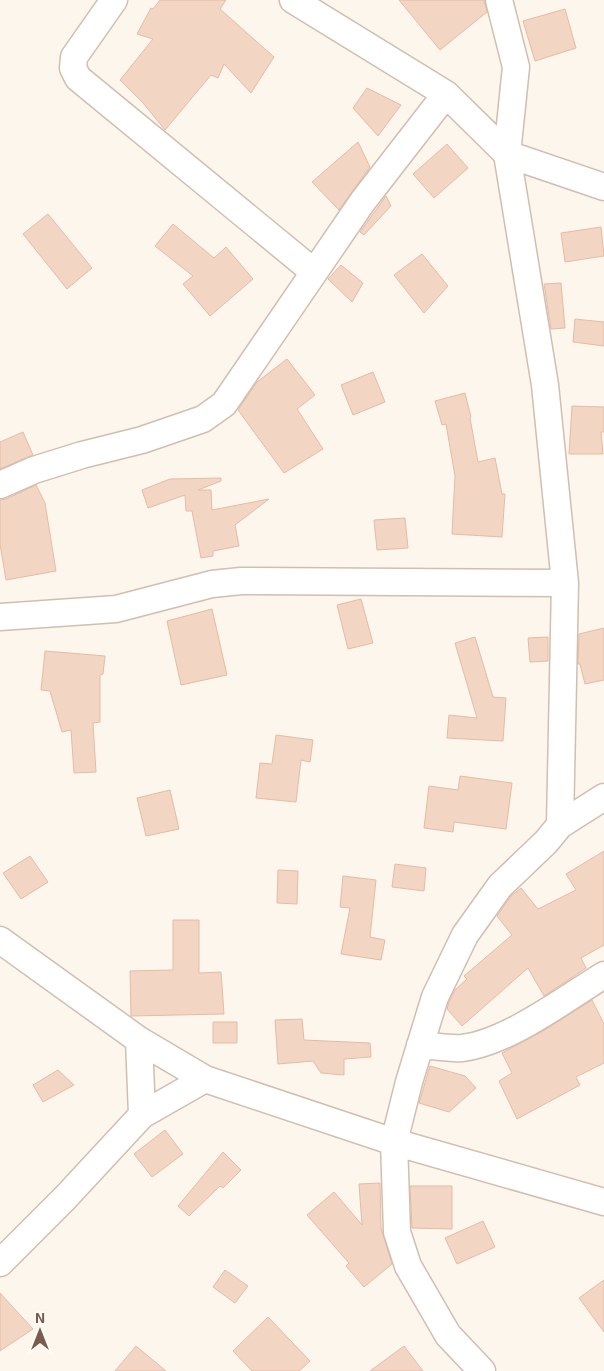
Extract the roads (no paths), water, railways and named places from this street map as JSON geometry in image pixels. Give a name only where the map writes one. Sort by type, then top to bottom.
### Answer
[{"type":"street","points":[[114,0],[74,57],[73,68],[78,78],[314,272]]},
{"type":"street","points":[[293,0],[446,94],[507,154],[604,187]]},
{"type":"street","points":[[499,0],[516,67],[507,154],[545,385],[565,583],[560,825]]},
{"type":"street","points":[[0,485],[34,470],[142,440],[203,419],[224,404],[363,201],[446,94]]},
{"type":"street","points":[[0,617],[116,609],[212,584],[241,581],[565,583]]},
{"type":"street","points":[[482,1371],[448,1335],[408,1266],[397,1232],[394,1142],[409,1082],[435,997],[465,935],[500,886],[546,842],[560,825],[604,797]]},
{"type":"street","points":[[0,940],[139,1040],[205,1078],[394,1142],[604,1202]]},
{"type":"street","points":[[420,1045],[461,1048],[486,1043],[517,1029],[604,976]]},
{"type":"street","points":[[139,1040],[142,1115]]},
{"type":"street","points":[[0,1263],[65,1198],[142,1115],[205,1078]]}]
